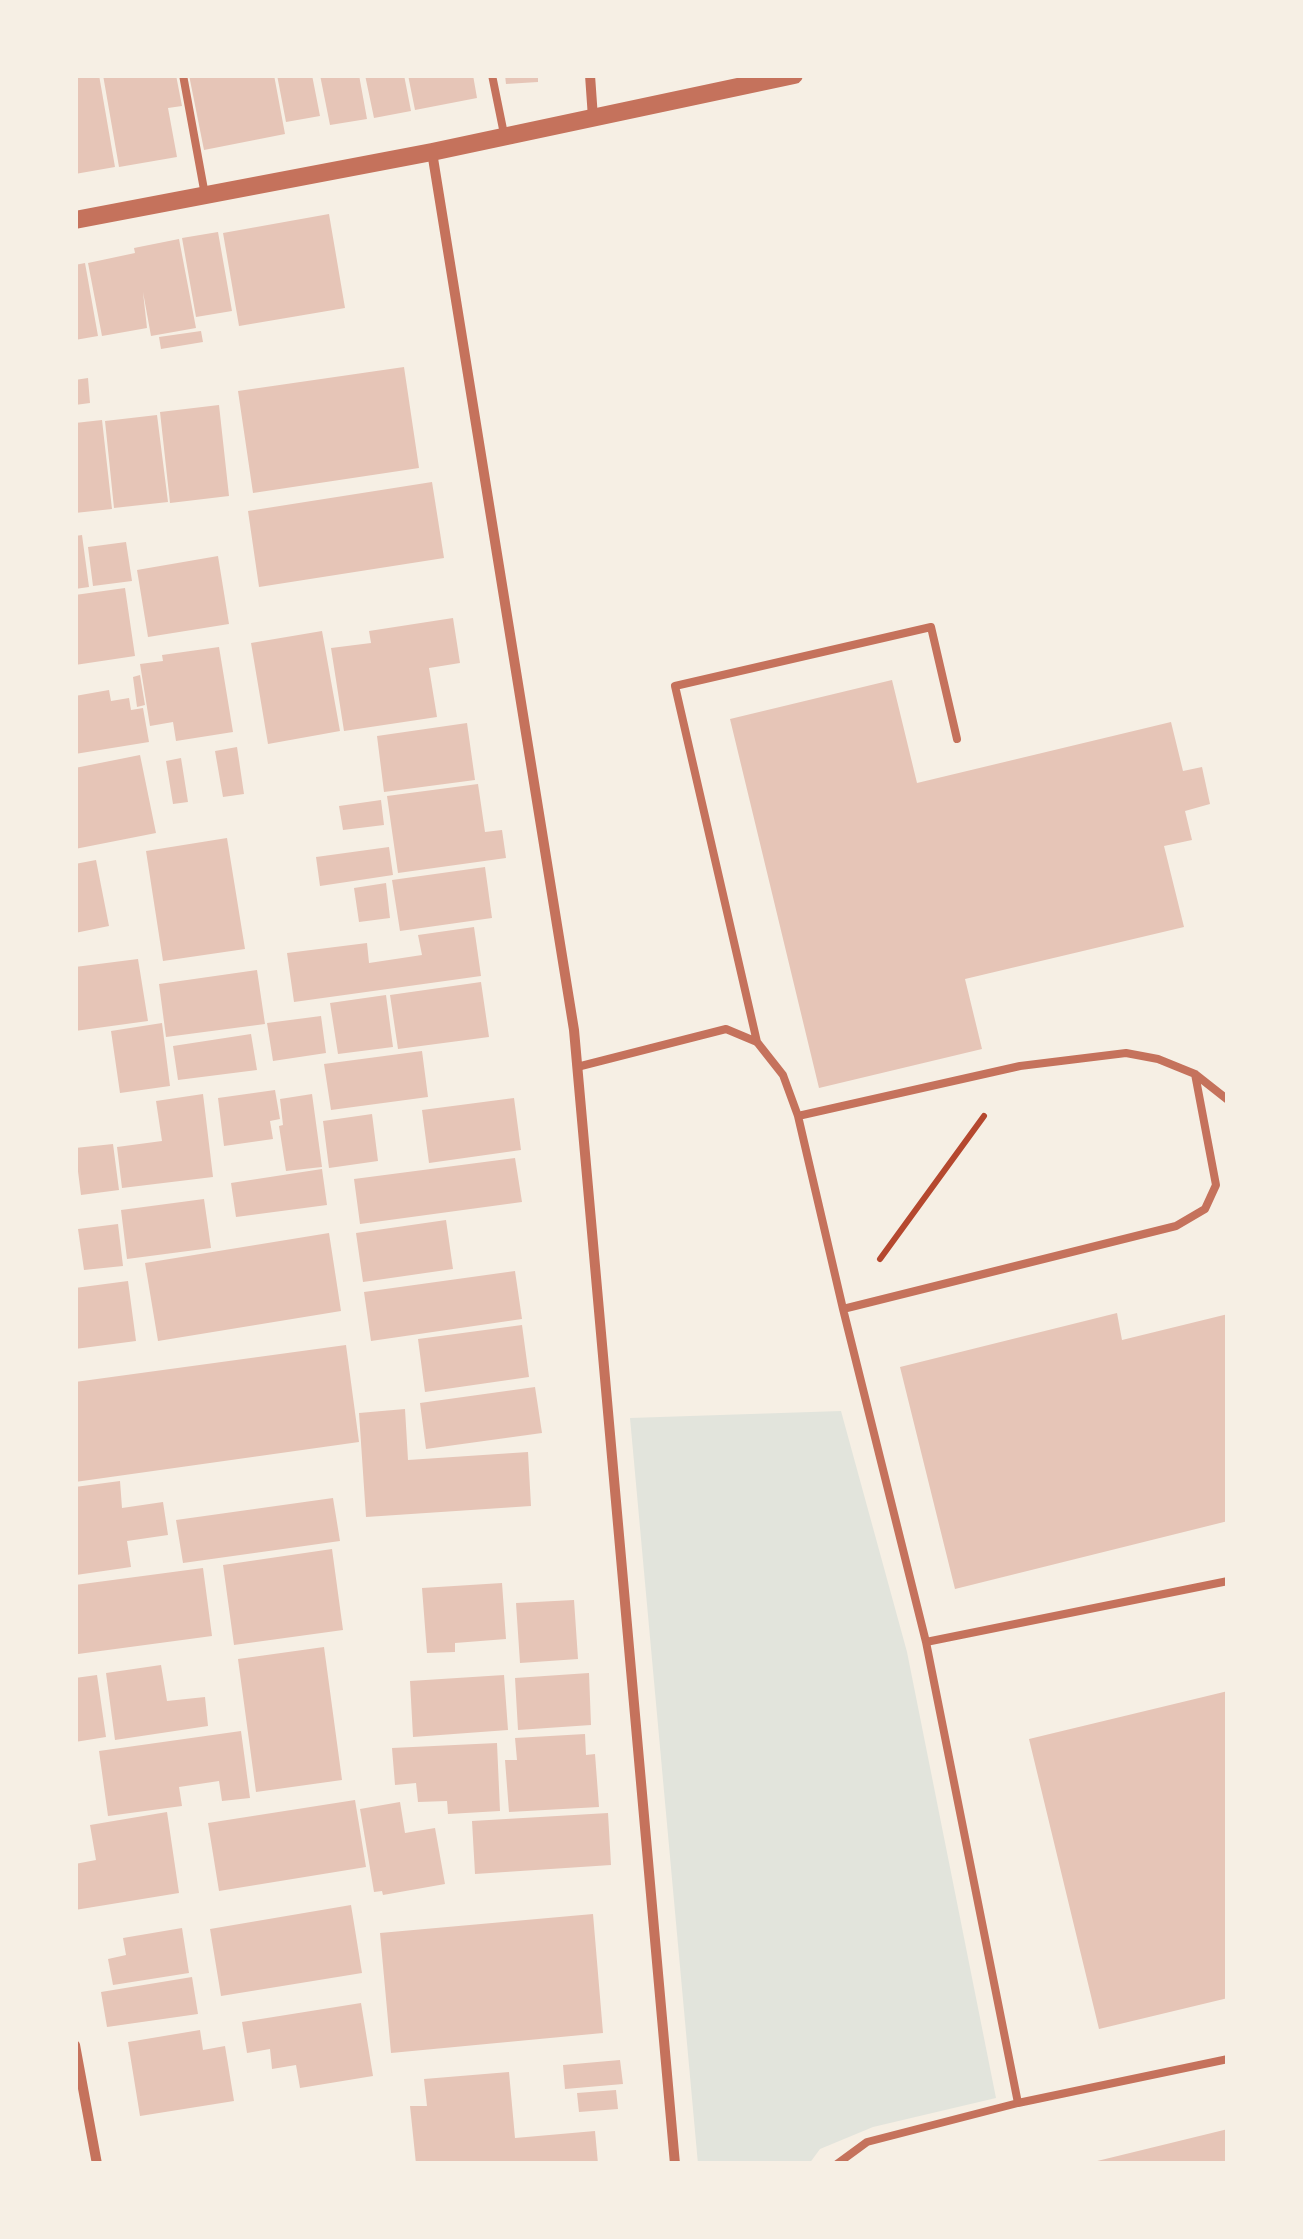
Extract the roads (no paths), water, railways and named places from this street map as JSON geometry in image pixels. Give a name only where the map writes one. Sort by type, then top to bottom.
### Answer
[{"type":"street","points":[[590,75],[593,118]]},
{"type":"street","points":[[75,220],[432,152],[794,75]]},
{"type":"street","points":[[432,152],[574,1030],[676,2164]]},
{"type":"street","points":[[75,2044],[97,2164]]},
{"type":"lane","points":[[183,75],[205,195]]},
{"type":"lane","points":[[492,75],[505,137]]},
{"type":"lane","points":[[957,739],[931,627],[675,686],[756,1042],[783,1075],[798,1116],[926,1642],[1018,2103]]},
{"type":"lane","points":[[577,1067],[726,1029],[756,1042]]},
{"type":"lane","points":[[798,1116],[1020,1066],[1126,1053],[1158,1059],[1195,1074],[1228,1100]]},
{"type":"lane","points":[[843,1309],[1176,1226],[1205,1208],[1216,1185],[1195,1074]]},
{"type":"lane","points":[[926,1642],[1228,1581]]},
{"type":"lane","points":[[838,2164],[867,2142],[1018,2103],[1228,2059]]}]
